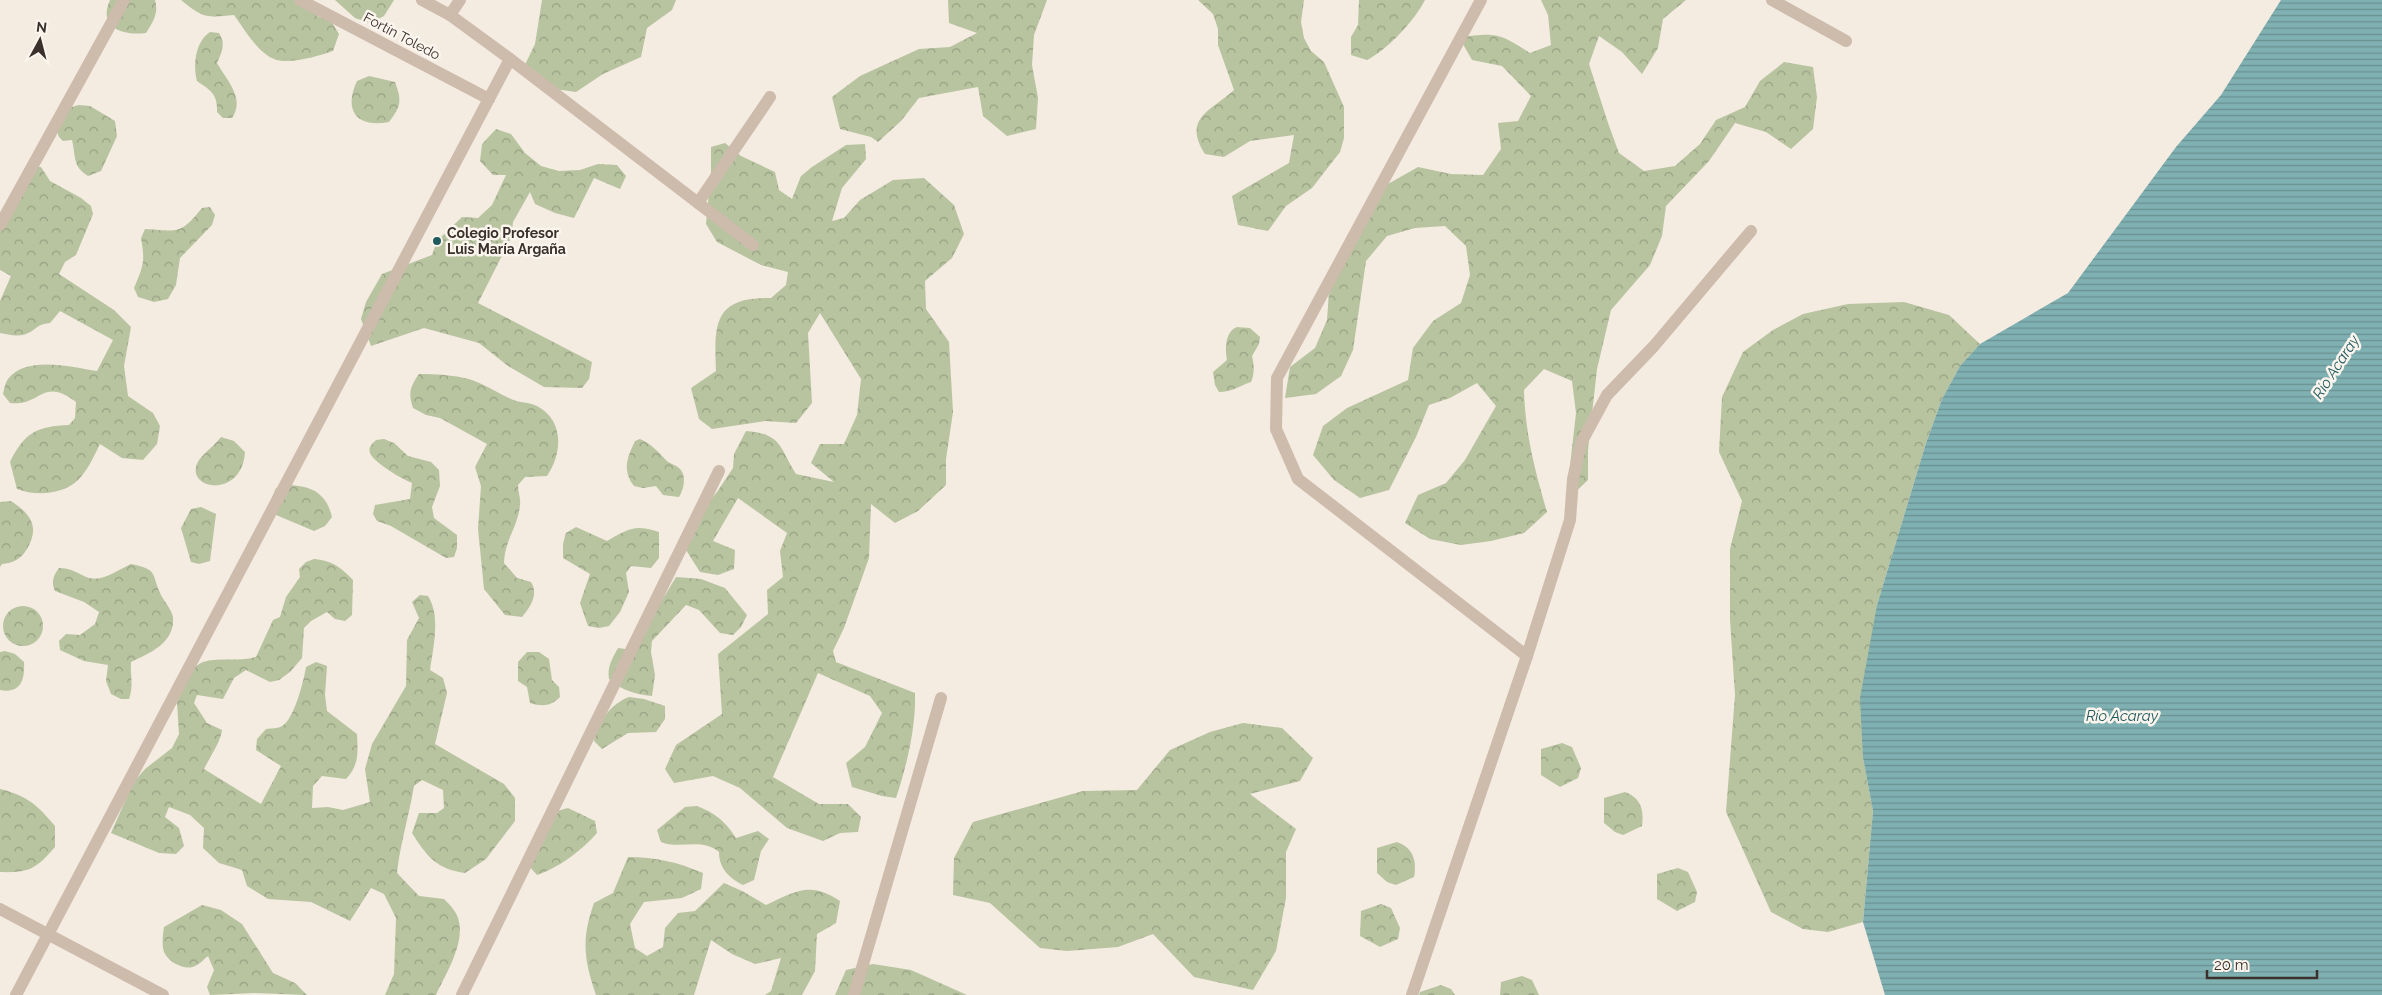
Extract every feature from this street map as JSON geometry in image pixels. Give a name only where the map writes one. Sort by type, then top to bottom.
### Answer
[{"type":"street","points":[[0,225],[124,0]]},
{"type":"street","name":"Fortín Toledo","points":[[300,0],[489,99]]},
{"type":"street","points":[[422,0],[450,15],[510,59],[753,245]]},
{"type":"street","points":[[450,15],[460,0]]},
{"type":"street","points":[[1481,0],[1277,378],[1276,428],[1298,479],[1527,656]]},
{"type":"street","points":[[1772,0],[1788,4],[1846,41]]},
{"type":"street","points":[[16,995],[510,59]]},
{"type":"street","points":[[698,203],[770,96]]},
{"type":"street","points":[[1412,995],[1527,656],[1570,520],[1573,479],[1581,443],[1607,396],[1654,346],[1751,231]]},
{"type":"street","points":[[462,995],[719,471]]},
{"type":"street","points":[[854,995],[941,698]]},
{"type":"street","points":[[0,909],[164,995]]},
{"type":"green space","points":[[110,0],[155,0],[156,13],[146,33],[129,33],[110,24],[107,10]]},
{"type":"green space","points":[[181,0],[312,0],[317,16],[331,21],[339,34],[333,51],[304,59],[280,61],[262,51],[234,15],[205,15]]},
{"type":"green space","points":[[335,0],[394,0],[384,16],[370,23],[355,18]]},
{"type":"green space","points":[[542,0],[676,0],[672,10],[647,28],[641,57],[603,74],[576,92],[547,88],[521,73],[535,44]]},
{"type":"green space","points":[[948,0],[1047,0],[1034,35],[1032,65],[1038,98],[1036,129],[1007,136],[983,116],[978,87],[919,98],[901,121],[878,142],[871,137],[840,129],[832,97],[860,76],[919,49],[950,47],[977,33],[949,23]]},
{"type":"green space","points":[[1198,0],[1304,0],[1301,22],[1304,38],[1311,51],[1324,62],[1344,107],[1344,138],[1340,152],[1312,188],[1286,206],[1268,231],[1238,225],[1232,196],[1289,163],[1294,135],[1250,141],[1224,157],[1205,154],[1199,142],[1198,123],[1202,116],[1234,90],[1218,45],[1218,29],[1213,14]]},
{"type":"green space","points":[[1359,0],[1425,0],[1400,34],[1367,60],[1351,55],[1351,37],[1358,25]]},
{"type":"green space","points":[[1541,0],[1686,0],[1663,19],[1658,48],[1642,74],[1622,52],[1599,36],[1589,64],[1619,153],[1644,171],[1675,166],[1700,144],[1716,120],[1745,107],[1760,81],[1784,62],[1813,67],[1817,97],[1813,129],[1791,149],[1766,132],[1735,123],[1709,161],[1666,206],[1662,236],[1650,265],[1611,310],[1597,369],[1588,450],[1588,480],[1566,501],[1576,413],[1572,381],[1544,369],[1524,390],[1531,452],[1547,512],[1524,533],[1491,541],[1461,545],[1430,539],[1405,523],[1418,495],[1446,483],[1465,460],[1496,406],[1477,383],[1450,398],[1429,405],[1416,437],[1389,490],[1360,498],[1334,480],[1313,455],[1323,426],[1347,408],[1408,380],[1413,348],[1433,321],[1461,303],[1470,275],[1466,246],[1445,226],[1415,228],[1387,236],[1366,261],[1353,350],[1341,376],[1316,394],[1285,398],[1290,367],[1315,348],[1327,320],[1329,292],[1388,184],[1418,167],[1451,174],[1483,175],[1501,149],[1498,123],[1518,121],[1531,96],[1502,66],[1472,60],[1459,37],[1496,36],[1511,41],[1530,53],[1551,45],[1548,15]]},
{"type":"green space","points":[[210,32],[219,33],[223,44],[217,63],[236,96],[236,111],[232,118],[223,118],[217,112],[215,97],[197,81],[195,68],[196,54],[201,42]]},
{"type":"green space","points":[[369,76],[395,82],[399,94],[399,103],[396,112],[389,122],[378,123],[361,120],[353,109],[353,92],[357,81]]},
{"type":"green space","points":[[79,105],[90,106],[115,121],[117,136],[101,171],[88,176],[77,164],[72,140],[63,141],[59,137],[55,125],[71,107]]},
{"type":"green space","points":[[496,129],[511,134],[525,153],[541,166],[559,171],[580,170],[598,164],[617,165],[626,176],[620,189],[594,178],[574,218],[555,213],[535,204],[530,192],[513,222],[511,238],[478,303],[592,362],[589,379],[582,388],[544,387],[508,366],[479,343],[424,328],[371,346],[361,319],[366,302],[382,274],[432,255],[437,241],[462,217],[478,218],[492,205],[506,175],[493,175],[480,161],[482,144]]},
{"type":"green space","points":[[725,143],[741,156],[775,172],[779,190],[792,199],[801,176],[812,167],[846,145],[865,144],[866,159],[842,188],[832,221],[844,218],[860,200],[893,180],[924,178],[954,205],[964,234],[952,258],[925,281],[926,309],[949,342],[953,412],[946,459],[946,485],[918,511],[895,523],[871,504],[869,558],[844,628],[833,651],[836,662],[915,693],[914,719],[904,772],[896,798],[852,787],[846,763],[865,747],[882,713],[870,696],[818,673],[773,777],[819,804],[848,804],[861,817],[858,832],[840,833],[823,841],[787,828],[740,788],[713,776],[674,783],[665,769],[676,745],[722,714],[718,654],[768,614],[767,590],[783,577],[780,551],[787,533],[738,498],[713,541],[735,550],[734,569],[718,575],[700,572],[686,550],[694,519],[717,492],[733,468],[734,454],[746,431],[767,435],[778,443],[796,474],[834,482],[811,463],[820,444],[844,444],[857,415],[861,379],[820,313],[808,333],[812,403],[796,423],[765,421],[712,429],[699,419],[691,388],[716,371],[717,327],[721,316],[728,308],[738,302],[771,298],[786,285],[788,272],[761,265],[717,242],[706,224],[711,172],[711,147]]},
{"type":"green space","points":[[30,167],[41,167],[50,181],[81,198],[91,206],[93,214],[76,255],[65,262],[59,274],[114,310],[131,327],[124,366],[128,396],[153,413],[160,426],[157,444],[143,460],[122,458],[100,444],[87,469],[77,481],[71,486],[48,493],[32,493],[17,489],[10,462],[21,444],[33,433],[48,427],[69,425],[75,418],[76,402],[65,395],[48,392],[29,401],[10,403],[3,394],[7,381],[16,372],[26,367],[37,365],[63,365],[97,371],[113,340],[60,311],[50,323],[44,324],[24,335],[0,333],[0,301],[11,276],[0,270],[0,221]]},
{"type":"green space","points":[[210,207],[215,215],[212,225],[180,258],[176,285],[168,299],[154,302],[138,297],[134,288],[143,263],[141,238],[145,229],[178,229],[189,223],[202,208]]},
{"type":"green space","points":[[1904,302],[1949,315],[1980,344],[1960,366],[1942,399],[1926,443],[1877,605],[1863,758],[1873,811],[1863,922],[1828,932],[1803,929],[1771,912],[1726,812],[1735,695],[1730,620],[1730,549],[1742,501],[1719,452],[1722,397],[1743,352],[1773,330],[1803,314],[1848,304]]},
{"type":"green space","points":[[1237,327],[1250,328],[1260,337],[1259,344],[1252,356],[1254,369],[1252,379],[1251,382],[1228,391],[1219,392],[1215,385],[1213,372],[1227,360],[1226,346],[1228,336]]},
{"type":"green space","points":[[419,374],[444,375],[469,379],[480,383],[514,400],[537,406],[546,412],[556,429],[558,448],[556,458],[547,476],[525,477],[518,485],[519,513],[505,555],[504,563],[517,578],[531,582],[533,587],[534,596],[522,617],[505,615],[484,589],[478,529],[481,486],[475,467],[487,444],[440,418],[426,415],[413,408],[411,390]]},
{"type":"green space","points":[[221,437],[234,441],[245,452],[241,468],[234,478],[224,484],[214,485],[205,483],[198,478],[196,470],[199,460]]},
{"type":"green space","points":[[384,439],[394,443],[408,456],[431,462],[439,470],[440,486],[432,507],[434,518],[457,535],[457,548],[454,557],[446,558],[391,526],[377,521],[373,514],[375,505],[410,499],[412,483],[382,466],[370,453],[370,447],[376,440]]},
{"type":"green space","points":[[640,439],[682,471],[684,482],[679,497],[663,495],[656,486],[643,488],[634,486],[628,475],[627,464],[635,441]]},
{"type":"green space","points":[[285,485],[302,486],[316,492],[326,501],[332,517],[325,526],[314,531],[276,515],[269,505],[276,488]]},
{"type":"green space","points":[[11,501],[28,516],[33,528],[33,534],[27,549],[19,558],[10,563],[2,564],[0,567],[0,502]]},
{"type":"green space","points":[[201,507],[216,514],[210,561],[199,564],[191,562],[181,528],[191,509]]},
{"type":"green space","points":[[576,527],[607,541],[621,533],[637,528],[659,532],[659,558],[651,568],[631,566],[626,573],[629,592],[620,612],[609,626],[599,628],[588,626],[580,603],[590,574],[563,558],[563,544],[566,533]]},
{"type":"green space","points":[[314,559],[335,565],[353,580],[352,615],[345,621],[335,619],[327,612],[311,621],[304,628],[302,658],[290,672],[279,680],[270,682],[246,670],[234,678],[223,699],[197,695],[194,703],[207,723],[222,730],[204,769],[261,804],[281,766],[256,750],[257,739],[266,729],[282,726],[291,716],[298,699],[306,667],[316,662],[327,666],[325,695],[327,711],[357,734],[357,753],[353,769],[346,779],[322,776],[313,786],[312,808],[328,807],[343,810],[370,802],[365,769],[372,744],[406,686],[407,640],[419,618],[412,602],[420,595],[428,596],[432,604],[435,622],[430,670],[443,678],[447,693],[435,744],[504,784],[515,798],[515,821],[486,859],[465,873],[447,868],[434,861],[412,833],[419,813],[437,813],[444,808],[443,790],[422,780],[414,786],[397,873],[419,896],[444,899],[456,913],[460,928],[454,958],[436,995],[385,995],[394,974],[396,918],[384,894],[371,888],[350,921],[311,902],[268,899],[247,886],[242,870],[219,863],[203,848],[204,828],[190,815],[169,807],[165,817],[179,828],[184,846],[176,854],[159,853],[111,833],[133,783],[145,769],[172,748],[179,734],[177,702],[183,677],[203,662],[256,657],[273,620],[280,617],[286,597],[300,577],[299,569],[306,562]]},
{"type":"green space","points":[[131,564],[150,570],[172,614],[173,626],[170,634],[160,646],[131,662],[132,685],[129,699],[121,699],[111,694],[106,681],[108,665],[84,661],[60,650],[59,641],[66,634],[80,635],[95,624],[99,612],[84,602],[55,591],[53,582],[59,568],[71,570],[94,579],[105,577]]},
{"type":"green space","points":[[676,577],[701,579],[725,588],[747,615],[741,627],[733,635],[720,633],[699,610],[686,605],[652,641],[651,652],[655,675],[652,696],[624,689],[609,679],[609,667],[612,659],[618,648],[632,650]]},
{"type":"green space","points":[[23,606],[37,612],[43,626],[37,640],[23,646],[9,640],[3,626],[9,612]]},
{"type":"green space","points":[[5,651],[15,654],[24,662],[24,674],[20,684],[13,690],[7,691],[0,690],[0,652]]},
{"type":"green space","points":[[527,652],[539,652],[549,659],[552,680],[559,687],[560,697],[550,704],[539,705],[530,703],[527,687],[518,681],[518,662]]},
{"type":"green space","points":[[629,697],[644,699],[665,706],[665,719],[656,732],[628,733],[602,749],[594,741],[598,727],[611,709]]},
{"type":"green space","points":[[1243,723],[1282,728],[1313,758],[1300,781],[1250,794],[1296,829],[1286,852],[1286,898],[1276,951],[1253,990],[1194,977],[1153,934],[1118,947],[1067,951],[1040,948],[990,903],[953,895],[954,858],[973,822],[1083,791],[1137,790],[1170,750],[1210,732]]},
{"type":"green space","points":[[1562,743],[1572,747],[1581,768],[1578,778],[1560,787],[1541,775],[1541,749]]},
{"type":"green space","points":[[0,789],[31,802],[55,826],[55,847],[37,865],[18,872],[0,872]]},
{"type":"green space","points":[[1625,792],[1635,798],[1640,805],[1642,810],[1642,826],[1623,835],[1615,832],[1604,823],[1604,798]]},
{"type":"green space","points":[[697,806],[719,818],[736,838],[758,831],[769,839],[761,851],[754,880],[743,885],[733,879],[723,868],[719,852],[705,845],[676,845],[661,842],[657,830],[685,807]]},
{"type":"green space","points":[[568,808],[595,821],[597,833],[570,858],[554,868],[537,875],[529,866],[550,813]]},
{"type":"green space","points":[[1397,842],[1407,848],[1413,855],[1415,871],[1414,877],[1396,885],[1387,882],[1377,873],[1377,848]]},
{"type":"green space","points":[[628,857],[666,861],[703,873],[701,889],[682,898],[644,902],[630,924],[635,948],[647,956],[663,947],[665,928],[678,913],[695,911],[724,883],[766,905],[803,890],[820,891],[840,901],[836,923],[817,934],[815,971],[802,995],[765,995],[771,991],[781,958],[755,964],[732,954],[711,940],[694,995],[596,995],[587,960],[587,928],[594,903],[613,893]]},
{"type":"green space","points":[[1678,868],[1688,872],[1697,892],[1695,902],[1677,911],[1657,899],[1657,874]]},
{"type":"green space","points":[[1381,904],[1391,908],[1400,928],[1398,939],[1380,947],[1360,936],[1361,911]]},
{"type":"green space","points":[[202,905],[221,910],[242,924],[273,973],[295,983],[307,995],[255,993],[210,995],[207,987],[214,970],[208,956],[195,966],[183,967],[167,957],[163,944],[164,927]]},
{"type":"green space","points":[[873,964],[911,970],[967,995],[835,995],[846,970]]},
{"type":"green space","points":[[1522,976],[1532,980],[1539,995],[1500,995],[1501,982]]},
{"type":"green space","points":[[1441,985],[1451,989],[1455,995],[1419,995],[1420,992]]},
{"type":"water","name":"Río Acaray","points":[[2281,0],[2382,0],[2382,995],[1885,995],[1863,922],[1873,811],[1863,758],[1860,698],[1877,605],[1926,443],[1942,399],[1960,366],[1980,344],[2068,293],[2176,147],[2221,95]]},
{"type":"place","name":"Colegio Profesor Luis María Argaña","points":[[437,241]]}]
